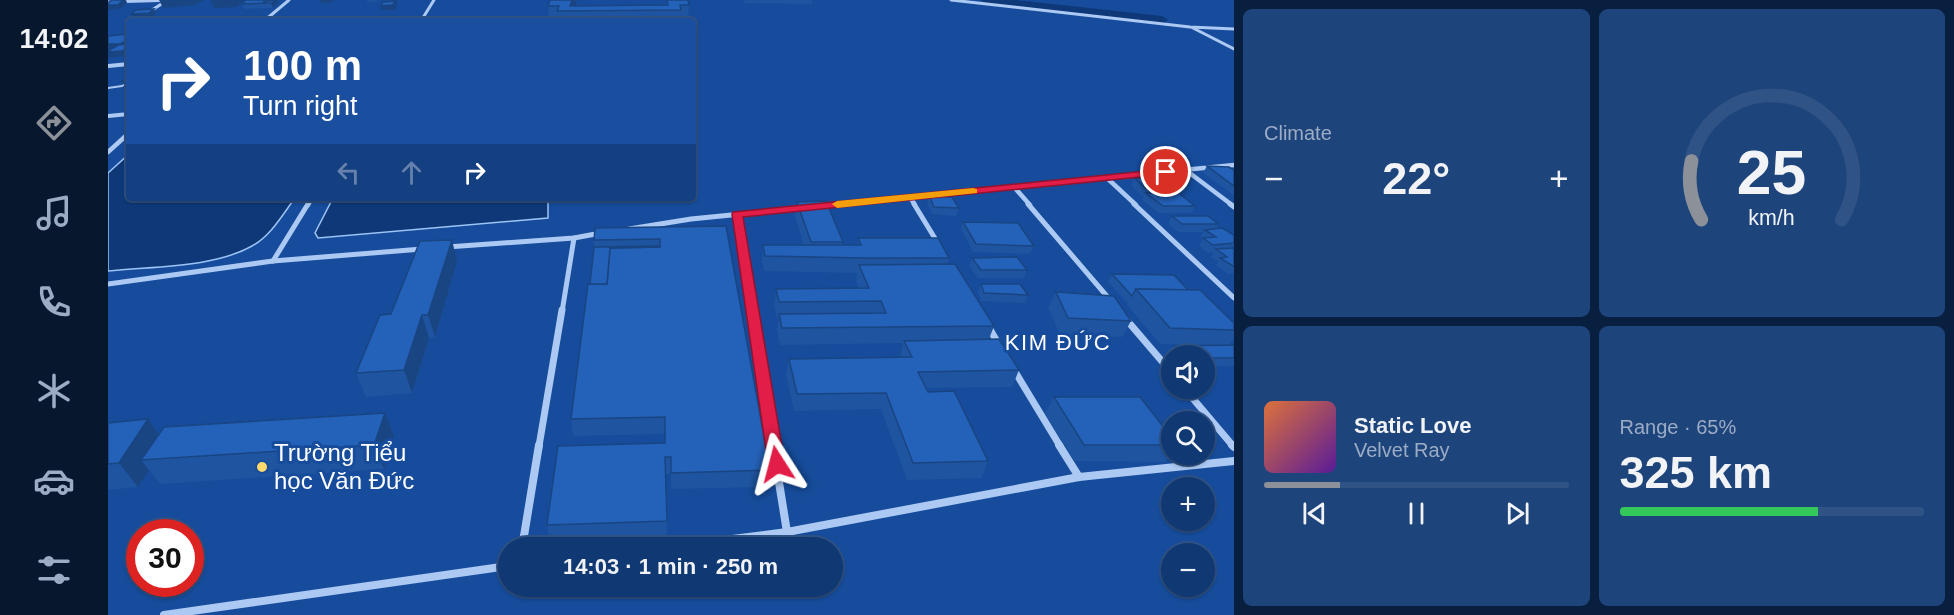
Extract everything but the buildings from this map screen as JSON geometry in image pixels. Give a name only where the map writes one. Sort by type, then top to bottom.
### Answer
[{"type":"street","points":[[149,12],[166,0]]},
{"type":"street","points":[[108,2],[177,0]]},
{"type":"street","points":[[268,18],[289,0]]},
{"type":"street","points":[[423,18],[434,0]]},
{"type":"street","points":[[951,0],[1190,27],[1234,29]]},
{"type":"street","points":[[1190,27],[1234,49]]},
{"type":"street","points":[[108,66],[126,64]]},
{"type":"street","points":[[108,116],[126,114]]},
{"type":"street","points":[[108,152],[126,136]]},
{"type":"street","points":[[818,206],[1234,165]]},
{"type":"street","points":[[1186,170],[1234,207]]},
{"type":"street","points":[[1107,178],[1234,298]]},
{"type":"street","points":[[1014,187],[1161,360]]},
{"type":"street","points":[[910,197],[940,247]]},
{"type":"street","points":[[273,261],[310,201]]},
{"type":"street","points":[[621,230],[691,219],[806,208]]},
{"type":"street","points":[[737,214],[787,532]]},
{"type":"street","points":[[108,285],[273,261],[574,238],[609,232]]},
{"type":"street","points":[[524,537],[574,238]]},
{"type":"street","points":[[982,317],[1000,347]]},
{"type":"street","points":[[1012,367],[1079,477]]},
{"type":"street","points":[[1193,399],[1234,447]]},
{"type":"street","points":[[748,537],[787,532],[1079,477],[1234,461]]},
{"type":"street","points":[[164,615],[498,567]]},
{"type":"lane","points":[[108,88],[126,84]]},
{"type":"water","points":[[126,157],[126,201],[293,201],[265,237],[236,253],[201,262],[108,271],[108,173]]},
{"type":"water","points":[[331,201],[548,201],[548,218],[318,238],[315,233]]},
{"type":"waterway","points":[[986,0],[1162,20]]},
{"type":"slow traffic","points":[[837,204],[973,191]]},
{"type":"place","name":"Trường Tiểu học Văn Đức","points":[[262,467]]},
{"type":"district","name":"KIM ĐỨC","points":[[1058,342]]},
{"type":"route","points":[[777,464],[737,214],[1166,172]]}]
